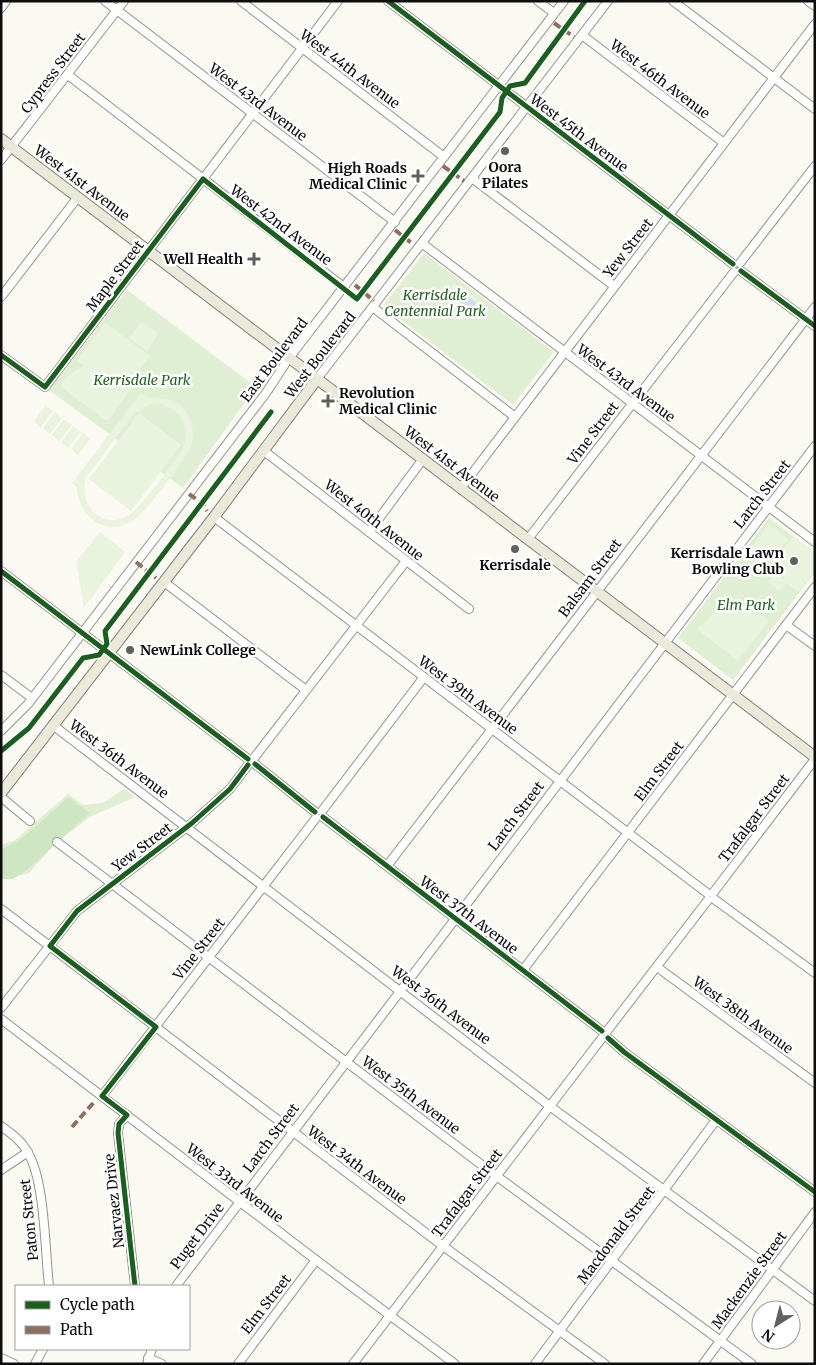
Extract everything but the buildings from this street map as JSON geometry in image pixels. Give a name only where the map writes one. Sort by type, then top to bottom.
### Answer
[{"type":"main road","name":"West 41st Avenue","points":[[1,139],[815,758]]},
{"type":"main road","name":"West Boulevard","points":[[1,793],[214,517],[317,379]]},
{"type":"street","points":[[1,8],[6,1]]},
{"type":"street","name":"West 43rd Avenue","points":[[105,1],[395,222]]},
{"type":"street","name":"Cypress Street","points":[[1,160],[124,1]]},
{"type":"street","name":"West 44th Avenue","points":[[241,1],[444,158]]},
{"type":"street","name":"Maple Street","points":[[1,355],[45,387],[338,1]]},
{"type":"street","name":"West 45th Avenue","points":[[388,1],[815,326]]},
{"type":"street","points":[[538,1],[554,13]]},
{"type":"street","name":"East Boulevard","points":[[1,731],[32,698],[266,393],[289,358],[345,288],[564,1]]},
{"type":"street","name":"West Boulevard","points":[[317,379],[374,308],[608,1]]},
{"type":"street","points":[[673,1],[815,109]]},
{"type":"street","points":[[808,1],[815,6]]},
{"type":"street","name":"Yew Street","points":[[460,488],[815,24]]},
{"type":"street","name":"West 46th Avenue","points":[[582,35],[724,143]]},
{"type":"street","name":"West 42nd Avenue","points":[[68,75],[345,288]]},
{"type":"street","name":"Vine Street","points":[[528,539],[815,166]]},
{"type":"street","points":[[472,178],[614,286]]},
{"type":"street","points":[[1,297],[78,197]]},
{"type":"street","name":"West 43rd Avenue","points":[[423,244],[815,542]]},
{"type":"street","name":"Balsam Street","points":[[387,866],[700,454],[815,307]]},
{"type":"street","points":[[374,308],[515,417]]},
{"type":"street","name":"Larch Street","points":[[239,1202],[815,446]]},
{"type":"street","name":"West 40th Avenue","points":[[264,451],[470,609]]},
{"type":"street","points":[[369,532],[424,459]]},
{"type":"street","name":"West 39th Avenue","points":[[214,517],[710,896],[815,973]]},
{"type":"street","name":"Yew Street","points":[[1,1008],[77,910],[187,827],[230,789],[406,560]]},
{"type":"street","name":"West 37th Avenue","points":[[1,571],[523,970],[605,1034],[624,1052],[815,1192]]},
{"type":"street","points":[[164,582],[306,690]]},
{"type":"street","name":"Elm Street","points":[[523,970],[815,587]]},
{"type":"street","points":[[786,625],[815,646]]},
{"type":"street","points":[[1,675],[32,698]]},
{"type":"street","name":"Vine Street","points":[[102,1096],[424,677]]},
{"type":"street","name":"West 36th Avenue","points":[[54,726],[550,1106],[815,1301]]},
{"type":"street","name":"Trafalgar Street","points":[[353,1364],[815,758]]},
{"type":"street","points":[[1,798],[30,821]]},
{"type":"street","name":"West 35th Avenue","points":[[57,842],[345,1062],[752,1364]]},
{"type":"street","name":"West 34th Avenue","points":[[1,909],[443,1246],[605,1364]]},
{"type":"street","name":"West 38th Avenue","points":[[657,967],[815,1083]]},
{"type":"street","name":"West 33rd Avenue","points":[[1,1018],[239,1202],[455,1364]]},
{"type":"street","name":"Narvaez Drive","points":[[126,1115],[119,1124],[118,1133],[135,1285]]},
{"type":"street","name":"Macdonald Street","points":[[535,1364],[716,1120]]},
{"type":"street","points":[[1,1126],[19,1140],[28,1152],[1,1170]]},
{"type":"street","name":"Paton Street","points":[[28,1152],[38,1176],[49,1285]]},
{"type":"street","name":"Puget Drive","points":[[177,1285],[239,1202]]},
{"type":"street","name":"Mackenzie Street","points":[[703,1364],[815,1212]]},
{"type":"street","name":"Elm Street","points":[[238,1364],[316,1260]]},
{"type":"street","points":[[34,1364],[42,1350]]},
{"type":"street","points":[[1,1358],[14,1364]]},
{"type":"street","points":[[147,1361],[162,1364]]},
{"type":"green space","name":"Kerrisdale Centennial Park","points":[[424,253],[554,352],[513,405],[383,306]]},
{"type":"green space","points":[[454,283],[481,303],[471,315],[445,296]]},
{"type":"green space","name":"Kerrisdale Park","points":[[127,290],[256,387],[183,488],[49,390]]},
{"type":"green space","points":[[141,322],[156,332],[157,336],[147,351],[129,338]]},
{"type":"green space","points":[[105,323],[150,356],[139,370],[142,372],[110,419],[105,420],[60,386],[67,376],[84,366],[77,360]]},
{"type":"green space","points":[[141,393],[146,396],[174,402],[185,410],[191,421],[193,434],[189,450],[156,497],[132,521],[122,526],[112,527],[94,521],[82,507],[77,487],[72,483]],"holes":[[[150,404],[159,404],[173,410],[183,421],[186,436],[184,445],[159,482],[135,511],[119,519],[110,520],[101,517],[88,505],[85,496],[87,476],[133,415]]]},
{"type":"green space","points":[[46,405],[53,411],[41,427],[34,421]]},
{"type":"green space","points":[[55,412],[62,418],[50,434],[43,428]]},
{"type":"green space","points":[[139,413],[181,445],[131,511],[89,479]]},
{"type":"green space","points":[[64,419],[72,425],[59,441],[52,435]]},
{"type":"green space","points":[[73,426],[81,432],[68,448],[61,442]]},
{"type":"green space","points":[[83,433],[90,439],[78,455],[71,449]]},
{"type":"green space","name":"Elm Park","points":[[769,518],[815,553],[815,572],[733,680],[678,638]]},
{"type":"green space","points":[[769,524],[788,539],[771,561],[752,547]]},
{"type":"green space","points":[[100,532],[125,552],[84,608],[76,562]]},
{"type":"green space","name":"Kerrisdale Lawn Bowling Club","points":[[793,537],[815,554],[815,571],[798,592],[786,583],[780,591],[768,582],[774,574],[768,569]]},
{"type":"green space","points":[[733,607],[750,608],[769,620],[738,661],[697,629],[714,613]]},
{"type":"green space","points":[[124,789],[135,797],[90,817],[57,842],[28,874],[1,878],[1,845],[15,840],[68,794],[83,805],[103,803]]},
{"type":"green space","points":[[68,797],[90,813],[28,869],[13,879],[1,879],[1,849],[28,833]]},
{"type":"water","points":[[456,287],[477,303],[470,312],[449,296]]},
{"type":"marked path","points":[[554,23],[574,37]]},
{"type":"marked path","points":[[443,166],[464,181]]},
{"type":"marked path","points":[[395,230],[414,245]]},
{"type":"marked path","points":[[355,285],[374,301]]},
{"type":"marked path","points":[[189,494],[202,503],[207,511]]},
{"type":"marked path","points":[[136,562],[156,578]]},
{"type":"marked path","points":[[72,1127],[95,1101]]},
{"type":"cycle path","points":[[388,1],[733,264]]},
{"type":"cycle path","points":[[1,355],[45,387],[203,179],[357,299],[500,112],[502,98],[510,86],[525,83],[585,1]]},
{"type":"cycle path","points":[[741,271],[815,326]]},
{"type":"cycle path","points":[[1,751],[29,728],[83,658],[99,655],[107,644],[105,631],[271,412]]},
{"type":"cycle path","points":[[1,571],[248,759]]},
{"type":"cycle path","points":[[255,764],[315,812]]},
{"type":"cycle path","points":[[135,1285],[118,1133],[119,1124],[127,1115],[102,1096],[156,1027],[50,946],[77,911],[192,823],[230,789],[248,765]]},
{"type":"cycle path","points":[[323,817],[602,1031]]},
{"type":"cycle path","points":[[608,1038],[624,1052],[815,1192]]},
{"type":"place","name":"Oora Pilates","points":[[505,151]]},
{"type":"place","name":"High Roads Medical Clinic","points":[[418,176]]},
{"type":"place","name":"Well Health","points":[[254,259]]},
{"type":"place","name":"Revolution Medical Clinic","points":[[328,401]]},
{"type":"place","name":"Kerrisdale","points":[[515,549]]},
{"type":"place","name":"Kerrisdale Lawn Bowling Club","points":[[794,561]]},
{"type":"place","name":"NewLink College","points":[[130,650]]}]
